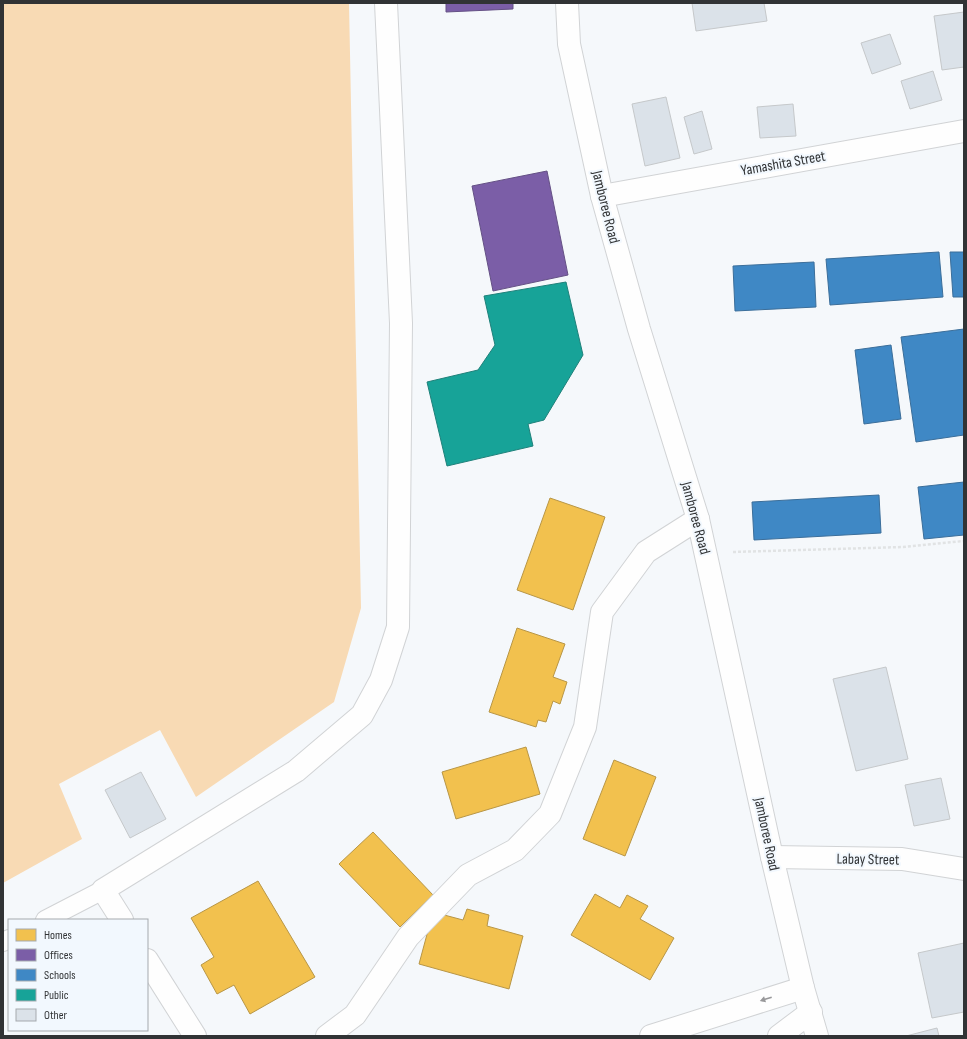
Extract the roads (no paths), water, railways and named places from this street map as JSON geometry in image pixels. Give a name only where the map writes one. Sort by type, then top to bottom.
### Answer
[{"type":"street","points":[[121,919],[103,890],[296,771],[362,715],[381,680],[398,627],[401,323],[386,3]]},
{"type":"street","name":"Jamboree Road","points":[[570,3],[569,44],[602,196],[639,329],[698,519],[772,857],[803,988],[818,1036]]},
{"type":"street","name":"Yamashita Street","points":[[602,196],[964,131]]},
{"type":"street","points":[[326,1036],[355,1015],[408,937],[468,875],[514,850],[550,814],[585,727],[602,612],[646,552],[698,519]]},
{"type":"street","name":"Labay Street","points":[[772,857],[902,859],[964,870]]},
{"type":"street","points":[[148,962],[195,1036]]},
{"type":"street","points":[[651,1036],[803,988]]},
{"type":"street","points":[[779,1036],[811,1012]]},
{"type":"lane","points":[[47,919],[103,890]]}]
